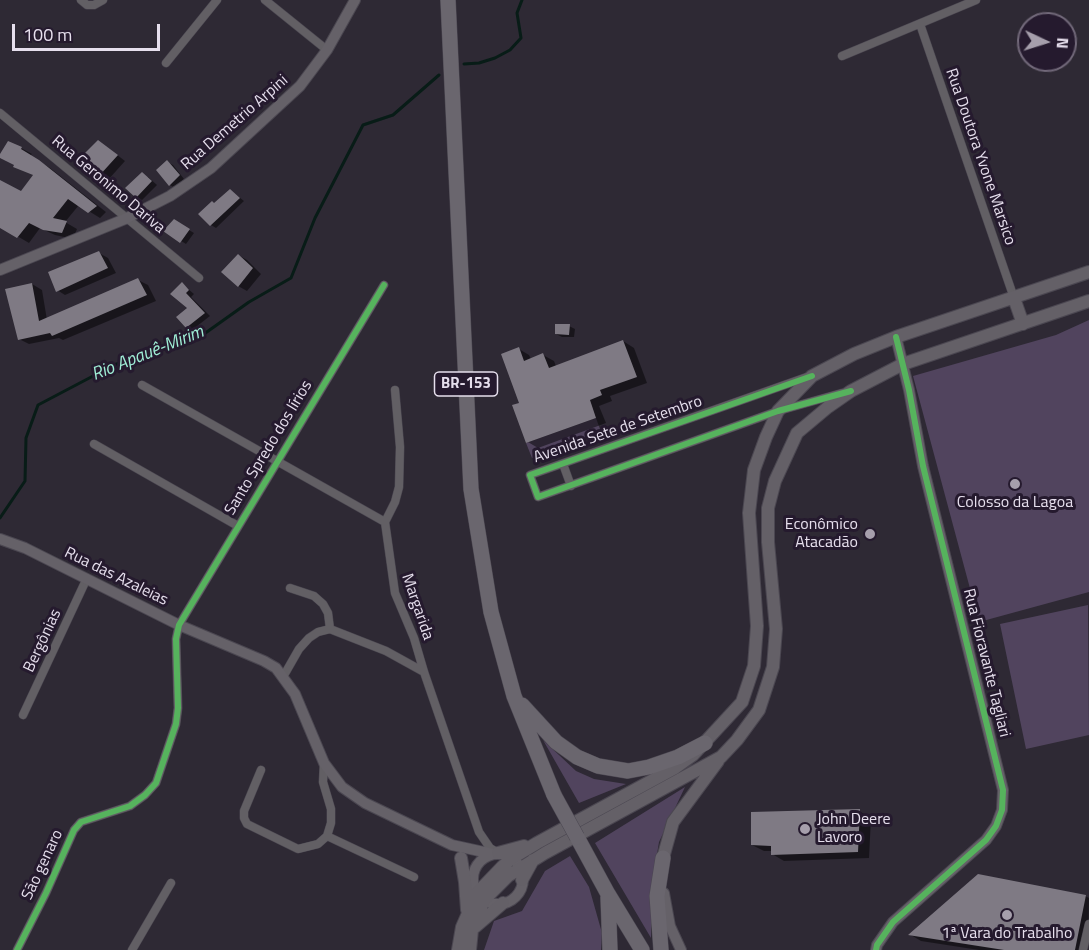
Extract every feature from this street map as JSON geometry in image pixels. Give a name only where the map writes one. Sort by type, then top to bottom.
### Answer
[{"type":"highway","name":"BR-153","points":[[448,0],[471,489],[491,612],[514,696],[554,795],[608,894],[642,950]]},
{"type":"highway","points":[[514,696],[556,742],[577,757],[598,766],[628,771],[649,767],[678,757],[705,743]]},
{"type":"highway","points":[[662,950],[657,896],[663,858]]},
{"type":"highway","points":[[608,894],[610,950]]},
{"type":"main road","name":"Avenida Sete de Setembro","points":[[459,950],[462,927],[467,914],[480,896],[508,876],[516,862],[537,843],[693,756],[742,702],[754,666],[757,626],[749,513],[754,470],[778,411],[812,376],[854,354],[896,337],[1089,272]]},
{"type":"main road","points":[[1014,298],[1023,324]]},
{"type":"main road","name":"Avenida Sete de Setembro","points":[[663,858],[673,822],[759,710],[773,667],[776,628],[768,542],[768,508],[776,481],[797,433],[851,391],[903,364],[1089,301]]},
{"type":"main road","name":"Avenida Sete de Setembro","points":[[516,862],[534,859],[721,757]]},
{"type":"main road","points":[[496,854],[537,843]]},
{"type":"main road","points":[[461,858],[467,914]]},
{"type":"main road","points":[[522,880],[534,859]]},
{"type":"main road","name":"Avenida Sete de Setembro","points":[[470,950],[480,896]]},
{"type":"main road","points":[[472,930],[503,903]]},
{"type":"street","points":[[84,2],[94,5],[103,0]]},
{"type":"street","points":[[166,63],[217,0]]},
{"type":"street","points":[[265,0],[327,50]]},
{"type":"street","name":"Rua Demetrio Arpini","points":[[0,270],[125,219],[170,196],[210,168],[300,87],[327,50],[355,0]]},
{"type":"street","points":[[842,56],[976,0]]},
{"type":"street","name":"Rua Doutora Yvone Marsico","points":[[920,24],[1014,298]]},
{"type":"street","name":"Rua Geronimo Dariva","points":[[0,112],[125,219],[199,278]]},
{"type":"street","name":"Santo Spredo dos lírios","points":[[178,625],[384,285]]},
{"type":"street","name":"Rua Fioravante Tagliari","points":[[876,950],[892,922],[986,840],[996,826],[1002,810],[1003,790],[923,466],[896,337]]},
{"type":"street","name":"Avenida Sete de Setembro","points":[[812,376],[530,476],[538,497],[778,411],[851,391]]},
{"type":"street","points":[[142,385],[385,522],[395,502],[399,487],[400,439],[395,390]]},
{"type":"street","points":[[94,444],[238,526]]},
{"type":"street","points":[[563,464],[571,486]]},
{"type":"street","name":"Margarida","points":[[385,522],[395,593],[414,638],[479,832],[496,854]]},
{"type":"street","name":"Rua das Azaleias","points":[[0,539],[25,548],[178,625],[276,668],[294,694],[324,763],[342,787],[353,796],[452,845],[496,854],[516,862]]},
{"type":"street","name":"Bergônias","points":[[23,715],[87,578]]},
{"type":"street","points":[[290,588],[314,596],[323,604],[328,613],[330,629]]},
{"type":"street","name":"São genaro","points":[[17,950],[74,830],[81,822],[130,806],[156,783],[176,724],[178,625]]},
{"type":"street","points":[[283,677],[299,649],[309,638],[318,632],[330,629],[386,651],[424,672]]},
{"type":"street","points":[[261,770],[243,818],[247,824],[298,849],[318,844],[327,836],[332,816],[324,789],[324,763]]},
{"type":"street","points":[[327,836],[414,877]]},
{"type":"street","name":"Rua das Azaleias","points":[[452,845],[473,875]]},
{"type":"street","points":[[496,854],[487,855],[478,862],[473,875],[473,883],[480,896],[493,903],[511,900],[518,893],[522,880],[516,862]]},
{"type":"street","points":[[663,858],[664,900],[670,926],[681,950]]},
{"type":"street","points":[[132,950],[171,883]]},
{"type":"street","points":[[1083,950],[1089,924]]},
{"type":"shaded area","name":"Colosso da Lagoa","points":[[1089,320],[1089,592],[979,622],[913,376],[1056,335]]},
{"type":"shaded area","points":[[596,418],[601,432],[532,458],[526,443]]},
{"type":"shaded area","points":[[1088,605],[1089,735],[1026,749],[1000,624]]},
{"type":"shaded area","points":[[543,740],[576,771],[594,779],[626,784],[579,803]]},
{"type":"shaded area","points":[[685,787],[659,842],[651,890],[651,938],[595,843]]},
{"type":"shaded area","points":[[570,856],[589,887],[602,933],[601,950],[484,950],[494,921],[522,911],[545,871]]},
{"type":"building","points":[[98,140],[118,155],[99,176],[77,161]]},
{"type":"building","points":[[8,141],[22,147],[21,149],[39,160],[97,206],[88,213],[68,199],[53,218],[67,221],[62,233],[43,230],[29,223],[17,238],[0,228],[0,180],[21,191],[33,175],[13,167],[14,165],[0,158]]},
{"type":"building","points":[[167,160],[180,175],[169,186],[156,170]]},
{"type":"building","points":[[142,172],[152,181],[136,198],[125,188]]},
{"type":"building","points":[[230,189],[240,198],[210,226],[198,214]]},
{"type":"building","points":[[174,219],[190,229],[180,243],[163,231]]},
{"type":"building","points":[[99,251],[108,268],[56,292],[48,272]]},
{"type":"building","points":[[238,254],[253,268],[238,287],[221,272]]},
{"type":"building","points":[[138,278],[147,295],[52,336],[50,333],[18,340],[5,289],[32,283],[39,321]]},
{"type":"building","points":[[182,282],[189,290],[186,293],[205,313],[186,328],[176,317],[187,308],[170,294]]},
{"type":"building","points":[[555,324],[570,324],[569,335],[555,334]]},
{"type":"building","points":[[623,340],[637,377],[600,390],[602,395],[590,400],[596,418],[526,443],[512,405],[519,403],[501,354],[519,347],[524,361],[543,353],[549,368]]},
{"type":"building","name":"John Deere Lavoro","points":[[860,809],[858,852],[771,855],[771,846],[751,845],[751,812]]},
{"type":"building","name":"1ª Vara do Trabalho","points":[[978,874],[1086,895],[1075,950],[1004,950],[908,935]]},
{"type":"waterway","name":"Rio Apauê-Mirim","points":[[464,64],[479,63],[495,58],[510,50],[521,38],[517,13],[522,0]]},
{"type":"waterway","name":"Rio Apauê-Mirim","points":[[0,518],[25,481],[26,438],[38,405],[114,365],[204,334],[249,302],[291,278],[315,218],[363,125],[393,115],[439,75]]},
{"type":"cycle path","points":[[17,950],[74,830],[81,822],[130,806],[156,783],[176,724],[178,708],[176,639],[179,625],[384,285]]},
{"type":"cycle path","points":[[876,950],[893,922],[986,840],[996,826],[1002,810],[1003,790],[923,466],[909,390],[896,337]]},
{"type":"cycle path","points":[[812,376],[530,475],[538,497],[778,411],[851,391]]},
{"type":"place","name":"Colosso da Lagoa","points":[[1015,484]]},
{"type":"place","name":"Econômico Atacadão","points":[[870,534]]},
{"type":"place","name":"John Deere Lavoro","points":[[805,829]]},
{"type":"place","name":"1ª Vara do Trabalho","points":[[1007,915]]}]
